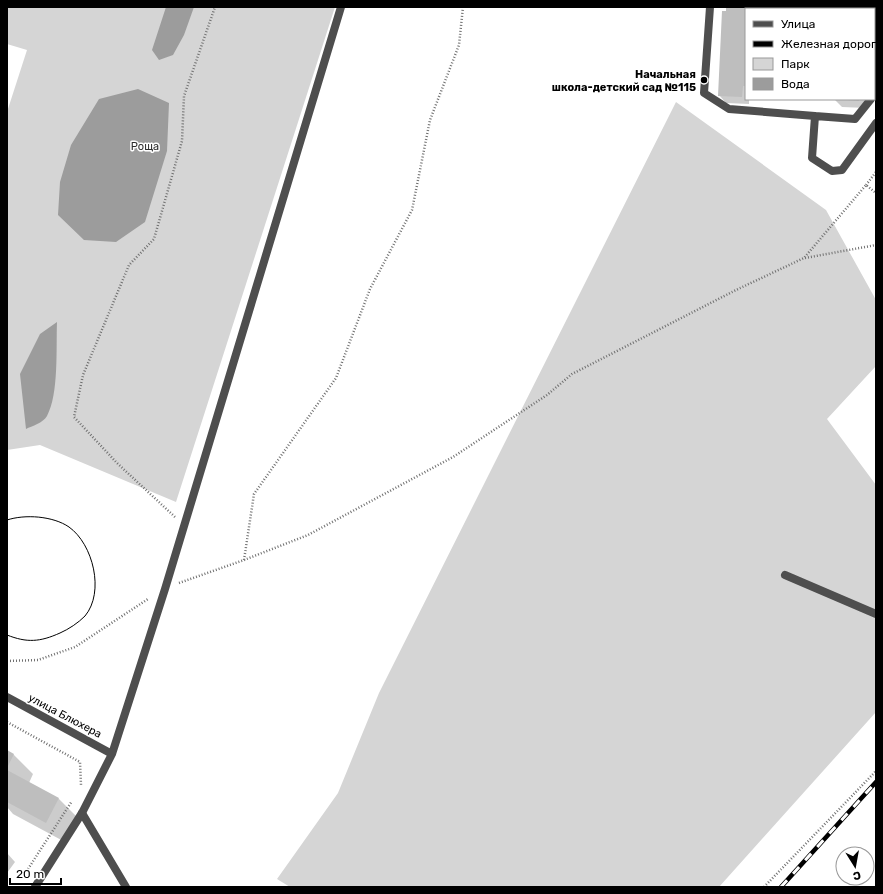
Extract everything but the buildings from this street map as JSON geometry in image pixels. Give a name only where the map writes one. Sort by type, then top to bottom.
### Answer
[{"type":"street","points":[[35,887],[82,813],[112,754],[165,589],[341,7]]},
{"type":"street","points":[[710,7],[704,93],[729,109],[855,119],[870,100]]},
{"type":"street","points":[[875,76],[876,64]]},
{"type":"street","points":[[816,116],[812,158],[832,171],[842,170],[876,123]]},
{"type":"street","points":[[785,575],[876,614]]},
{"type":"street","name":"улица Блюхера","points":[[7,697],[112,754]]},
{"type":"street","points":[[82,813],[126,887]]},
{"type":"path","points":[[184,525],[117,463],[74,417],[83,375],[129,265],[154,240],[182,141],[184,96],[215,7]]},
{"type":"path","points":[[244,560],[254,494],[336,378],[370,289],[412,210],[430,120],[460,45],[463,7]]},
{"type":"path","points":[[804,258],[876,172]]},
{"type":"path","points":[[866,185],[876,194]]},
{"type":"path","points":[[7,661],[38,660],[75,647],[165,589],[308,535],[453,457],[547,395],[572,374],[736,290],[804,258],[876,244]]},
{"type":"path","points":[[7,722],[80,762],[82,787]]},
{"type":"path","points":[[764,887],[876,771]]},
{"type":"path","points":[[28,869],[73,800]]},
{"type":"green space","name":"Роща","points":[[7,7],[335,7],[176,502],[40,445],[7,450],[7,112],[27,50],[7,44]]},
{"type":"green space","points":[[676,102],[826,210],[876,300],[876,366],[827,419],[876,485],[876,712],[719,887],[290,887],[277,879],[338,793],[379,693]]},
{"type":"water","points":[[166,7],[194,7],[184,35],[173,55],[159,60],[152,50]]},
{"type":"water","points":[[138,89],[169,103],[167,151],[145,222],[116,242],[84,240],[58,215],[60,182],[71,145],[99,99]]},
{"type":"water","points":[[57,322],[56,370],[51,407],[43,421],[26,429],[20,374],[40,334]]},
{"type":"tram line","points":[[7,520],[22,517],[39,517],[55,520],[69,527],[77,535],[90,556],[94,569],[95,582],[91,606],[85,616],[70,628],[40,640],[27,640],[14,638],[7,635]]},
{"type":"railway","points":[[781,887],[876,782]]},
{"type":"place","name":"Начальная школа-детский сад №115","points":[[704,80]]}]
